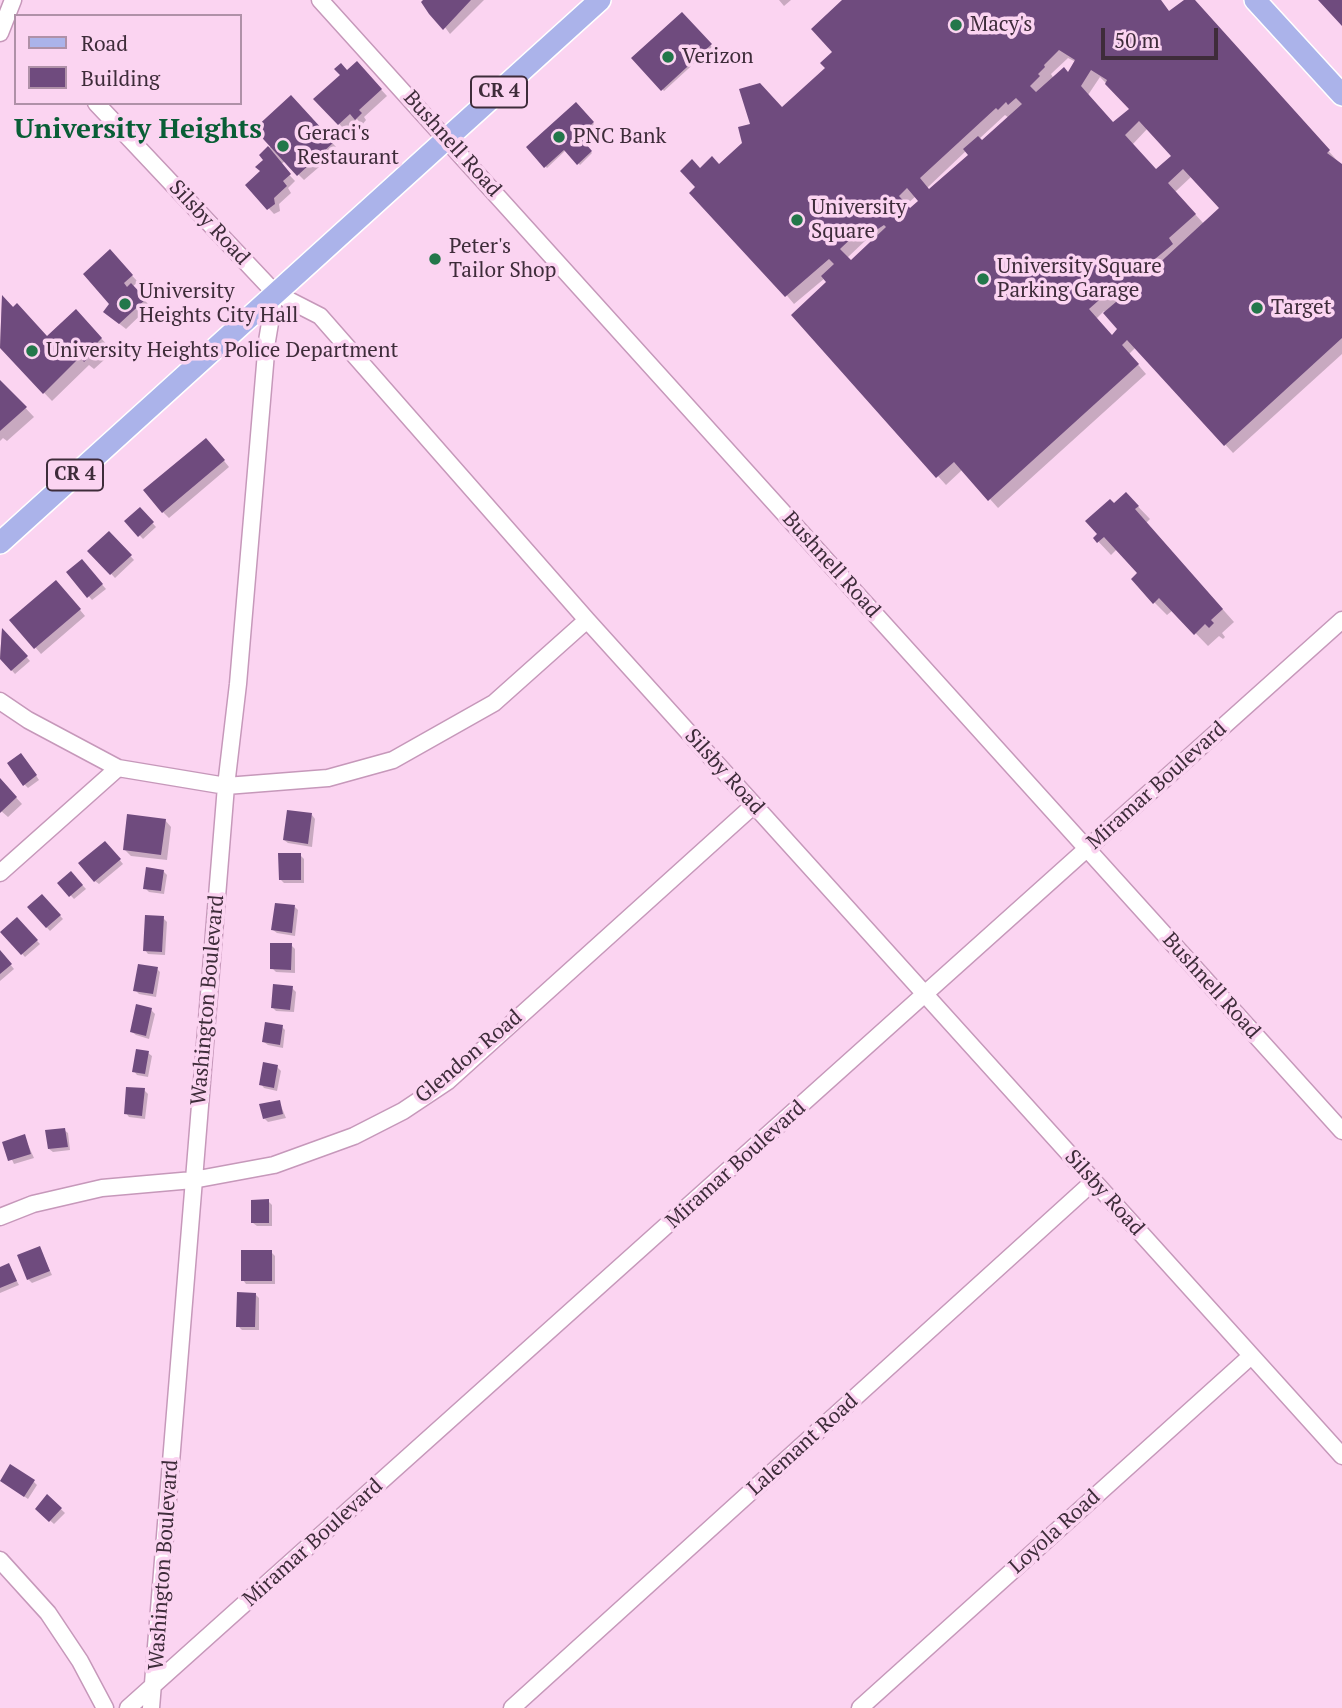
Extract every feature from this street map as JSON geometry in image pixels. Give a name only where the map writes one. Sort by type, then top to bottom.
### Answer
[{"type":"main road","name":"CR 4","points":[[0,543],[600,0]]},
{"type":"main road","points":[[1255,0],[1342,95]]},
{"type":"street","name":"Bushnell Road","points":[[320,0],[1342,1131]]},
{"type":"street","points":[[0,33],[10,8]]},
{"type":"street","name":"Silsby Road","points":[[98,105],[275,293],[320,316],[587,620],[1342,1456]]},
{"type":"street","name":"Washington Boulevard","points":[[151,1708],[226,786],[238,684],[267,341],[275,293]]},
{"type":"street","points":[[0,701],[28,720],[118,768],[226,786],[328,778],[393,760],[495,703],[587,620]]},
{"type":"street","name":"Miramar Boulevard","points":[[128,1708],[1342,620]]},
{"type":"street","points":[[0,873],[118,768]]},
{"type":"street","name":"Glendon Road","points":[[0,1217],[33,1204],[102,1188],[193,1180],[274,1165],[354,1136],[403,1111],[448,1081],[754,805]]},
{"type":"street","name":"Lalemant Road","points":[[512,1708],[1094,1181]]},
{"type":"street","name":"Loyola Road","points":[[860,1708],[1251,1356]]},
{"type":"street","points":[[0,1560],[48,1613],[80,1661],[105,1708]]},
{"type":"building","points":[[471,0],[443,30],[421,2]]},
{"type":"building","points":[[842,0],[1161,0],[1169,11],[1184,0],[1195,0],[1330,150],[1327,153],[1342,164],[1342,338],[1224,446],[1127,340],[1122,345],[1139,364],[988,501],[954,462],[936,478],[791,315],[826,282],[821,276],[834,264],[829,259],[785,297],[689,193],[695,187],[680,171],[692,159],[700,168],[712,156],[719,164],[742,143],[738,127],[750,124],[739,89],[760,83],[782,107],[825,68],[820,63],[832,52],[811,29]],"holes":[[[1059,50],[1075,60],[1068,72],[1064,67],[1036,92],[1030,86]],[[1091,70],[1107,80],[1105,84],[1129,109],[1113,122],[1081,86]],[[1016,98],[1022,104],[982,140],[978,136],[963,149],[968,155],[929,189],[920,178],[996,108],[998,110],[1006,102],[1008,105]],[[1139,121],[1171,156],[1156,169],[1125,135]],[[1183,169],[1219,208],[1153,269],[1149,264],[1173,244],[1169,238],[1196,214],[1168,183]],[[907,188],[918,201],[910,208],[899,196]],[[884,225],[886,227],[851,260],[840,249],[858,232],[864,238]],[[1125,284],[1130,290],[1103,313],[1117,329],[1112,335],[1089,309],[1107,293],[1110,297]]]},
{"type":"building","points":[[1318,0],[1342,0],[1342,26]]},
{"type":"building","points":[[682,12],[712,44],[661,91],[631,58]]},
{"type":"building","points":[[357,61],[382,89],[359,110],[362,113],[355,120],[350,114],[338,125],[313,99],[340,75],[334,69],[341,63],[347,70]]},
{"type":"building","points":[[291,95],[334,142],[297,176],[254,129]]},
{"type":"building","points":[[576,102],[594,122],[579,136],[592,151],[577,165],[564,150],[544,168],[526,147]]},
{"type":"building","points":[[268,146],[291,174],[283,181],[287,186],[274,198],[275,204],[267,210],[245,185],[260,171],[255,167],[263,160],[259,155]]},
{"type":"building","points":[[110,249],[133,275],[124,283],[127,287],[131,283],[146,299],[119,324],[103,312],[109,304],[83,274]]},
{"type":"building","points":[[2,295],[13,307],[17,303],[47,336],[76,309],[102,338],[94,346],[97,350],[84,362],[80,357],[43,394],[0,348]]},
{"type":"building","points":[[0,380],[27,407],[0,431]]},
{"type":"building","points":[[206,438],[225,460],[162,513],[143,490]]},
{"type":"building","points":[[1126,492],[1139,506],[1135,509],[1223,609],[1211,620],[1214,623],[1209,628],[1205,624],[1194,635],[1159,598],[1153,604],[1131,579],[1137,573],[1104,537],[1097,543],[1093,538],[1097,534],[1085,521],[1110,499],[1114,503]]},
{"type":"building","points":[[140,507],[154,522],[138,537],[124,521]]},
{"type":"building","points":[[109,531],[132,555],[110,575],[87,551]]},
{"type":"building","points":[[82,559],[103,584],[87,598],[66,572]]},
{"type":"building","points":[[56,580],[81,609],[34,649],[9,620]]},
{"type":"building","points":[[2,628],[28,656],[11,671],[0,659]]},
{"type":"building","points":[[21,753],[37,775],[23,786],[7,763]]},
{"type":"building","points":[[0,778],[17,797],[0,813]]},
{"type":"building","points":[[287,810],[312,813],[308,844],[283,840]]},
{"type":"building","points":[[127,814],[166,819],[161,855],[123,850]]},
{"type":"building","points":[[105,841],[121,859],[94,882],[78,863]]},
{"type":"building","points":[[278,853],[301,853],[301,880],[279,880]]},
{"type":"building","points":[[146,867],[164,870],[161,891],[143,889]]},
{"type":"building","points":[[71,871],[83,885],[69,897],[57,883]]},
{"type":"building","points":[[42,894],[61,915],[46,928],[27,907]]},
{"type":"building","points":[[275,903],[295,905],[292,933],[271,930]]},
{"type":"building","points":[[145,915],[164,916],[162,952],[143,951]]},
{"type":"building","points":[[17,917],[38,940],[21,955],[0,932]]},
{"type":"building","points":[[270,943],[292,943],[291,970],[270,969]]},
{"type":"building","points":[[0,950],[12,964],[0,974]]},
{"type":"building","points":[[138,964],[158,967],[153,994],[133,991]]},
{"type":"building","points":[[273,984],[293,986],[290,1010],[271,1008]]},
{"type":"building","points":[[136,1004],[152,1008],[146,1036],[130,1032]]},
{"type":"building","points":[[265,1022],[283,1025],[280,1045],[262,1042]]},
{"type":"building","points":[[136,1049],[149,1051],[145,1074],[132,1072]]},
{"type":"building","points":[[263,1062],[278,1065],[274,1088],[259,1085]]},
{"type":"building","points":[[126,1087],[145,1088],[142,1116],[124,1114]]},
{"type":"building","points":[[280,1100],[283,1114],[263,1119],[259,1104]]},
{"type":"building","points":[[65,1128],[68,1147],[48,1149],[45,1130]]},
{"type":"building","points":[[25,1134],[31,1154],[8,1161],[2,1142]]},
{"type":"building","points":[[269,1199],[269,1223],[251,1223],[251,1200]]},
{"type":"building","points":[[40,1246],[50,1271],[27,1280],[17,1255]]},
{"type":"building","points":[[241,1250],[272,1250],[272,1281],[241,1281]]},
{"type":"building","points":[[9,1263],[17,1281],[0,1288],[0,1267]]},
{"type":"building","points":[[237,1292],[256,1293],[255,1327],[236,1327]]},
{"type":"building","points":[[10,1464],[35,1480],[24,1497],[0,1481]]},
{"type":"building","points":[[47,1494],[62,1508],[49,1522],[35,1509]]},
{"type":"place","name":"Macy's","points":[[956,25]]},
{"type":"place","name":"Verizon","points":[[668,57]]},
{"type":"place","name":"PNC Bank","points":[[559,137]]},
{"type":"place","name":"Geraci's Restaurant","points":[[283,146]]},
{"type":"place","name":"University Square","points":[[797,220]]},
{"type":"place","name":"Peter's Tailor Shop","points":[[435,259]]},
{"type":"place","name":"University Square Parking Garage","points":[[983,279]]},
{"type":"place","name":"University Heights City Hall","points":[[125,304]]},
{"type":"place","name":"Target","points":[[1257,308]]},
{"type":"place","name":"University Heights Police Department","points":[[32,351]]},
{"type":"district","name":"University Heights","points":[[138,130]]}]
